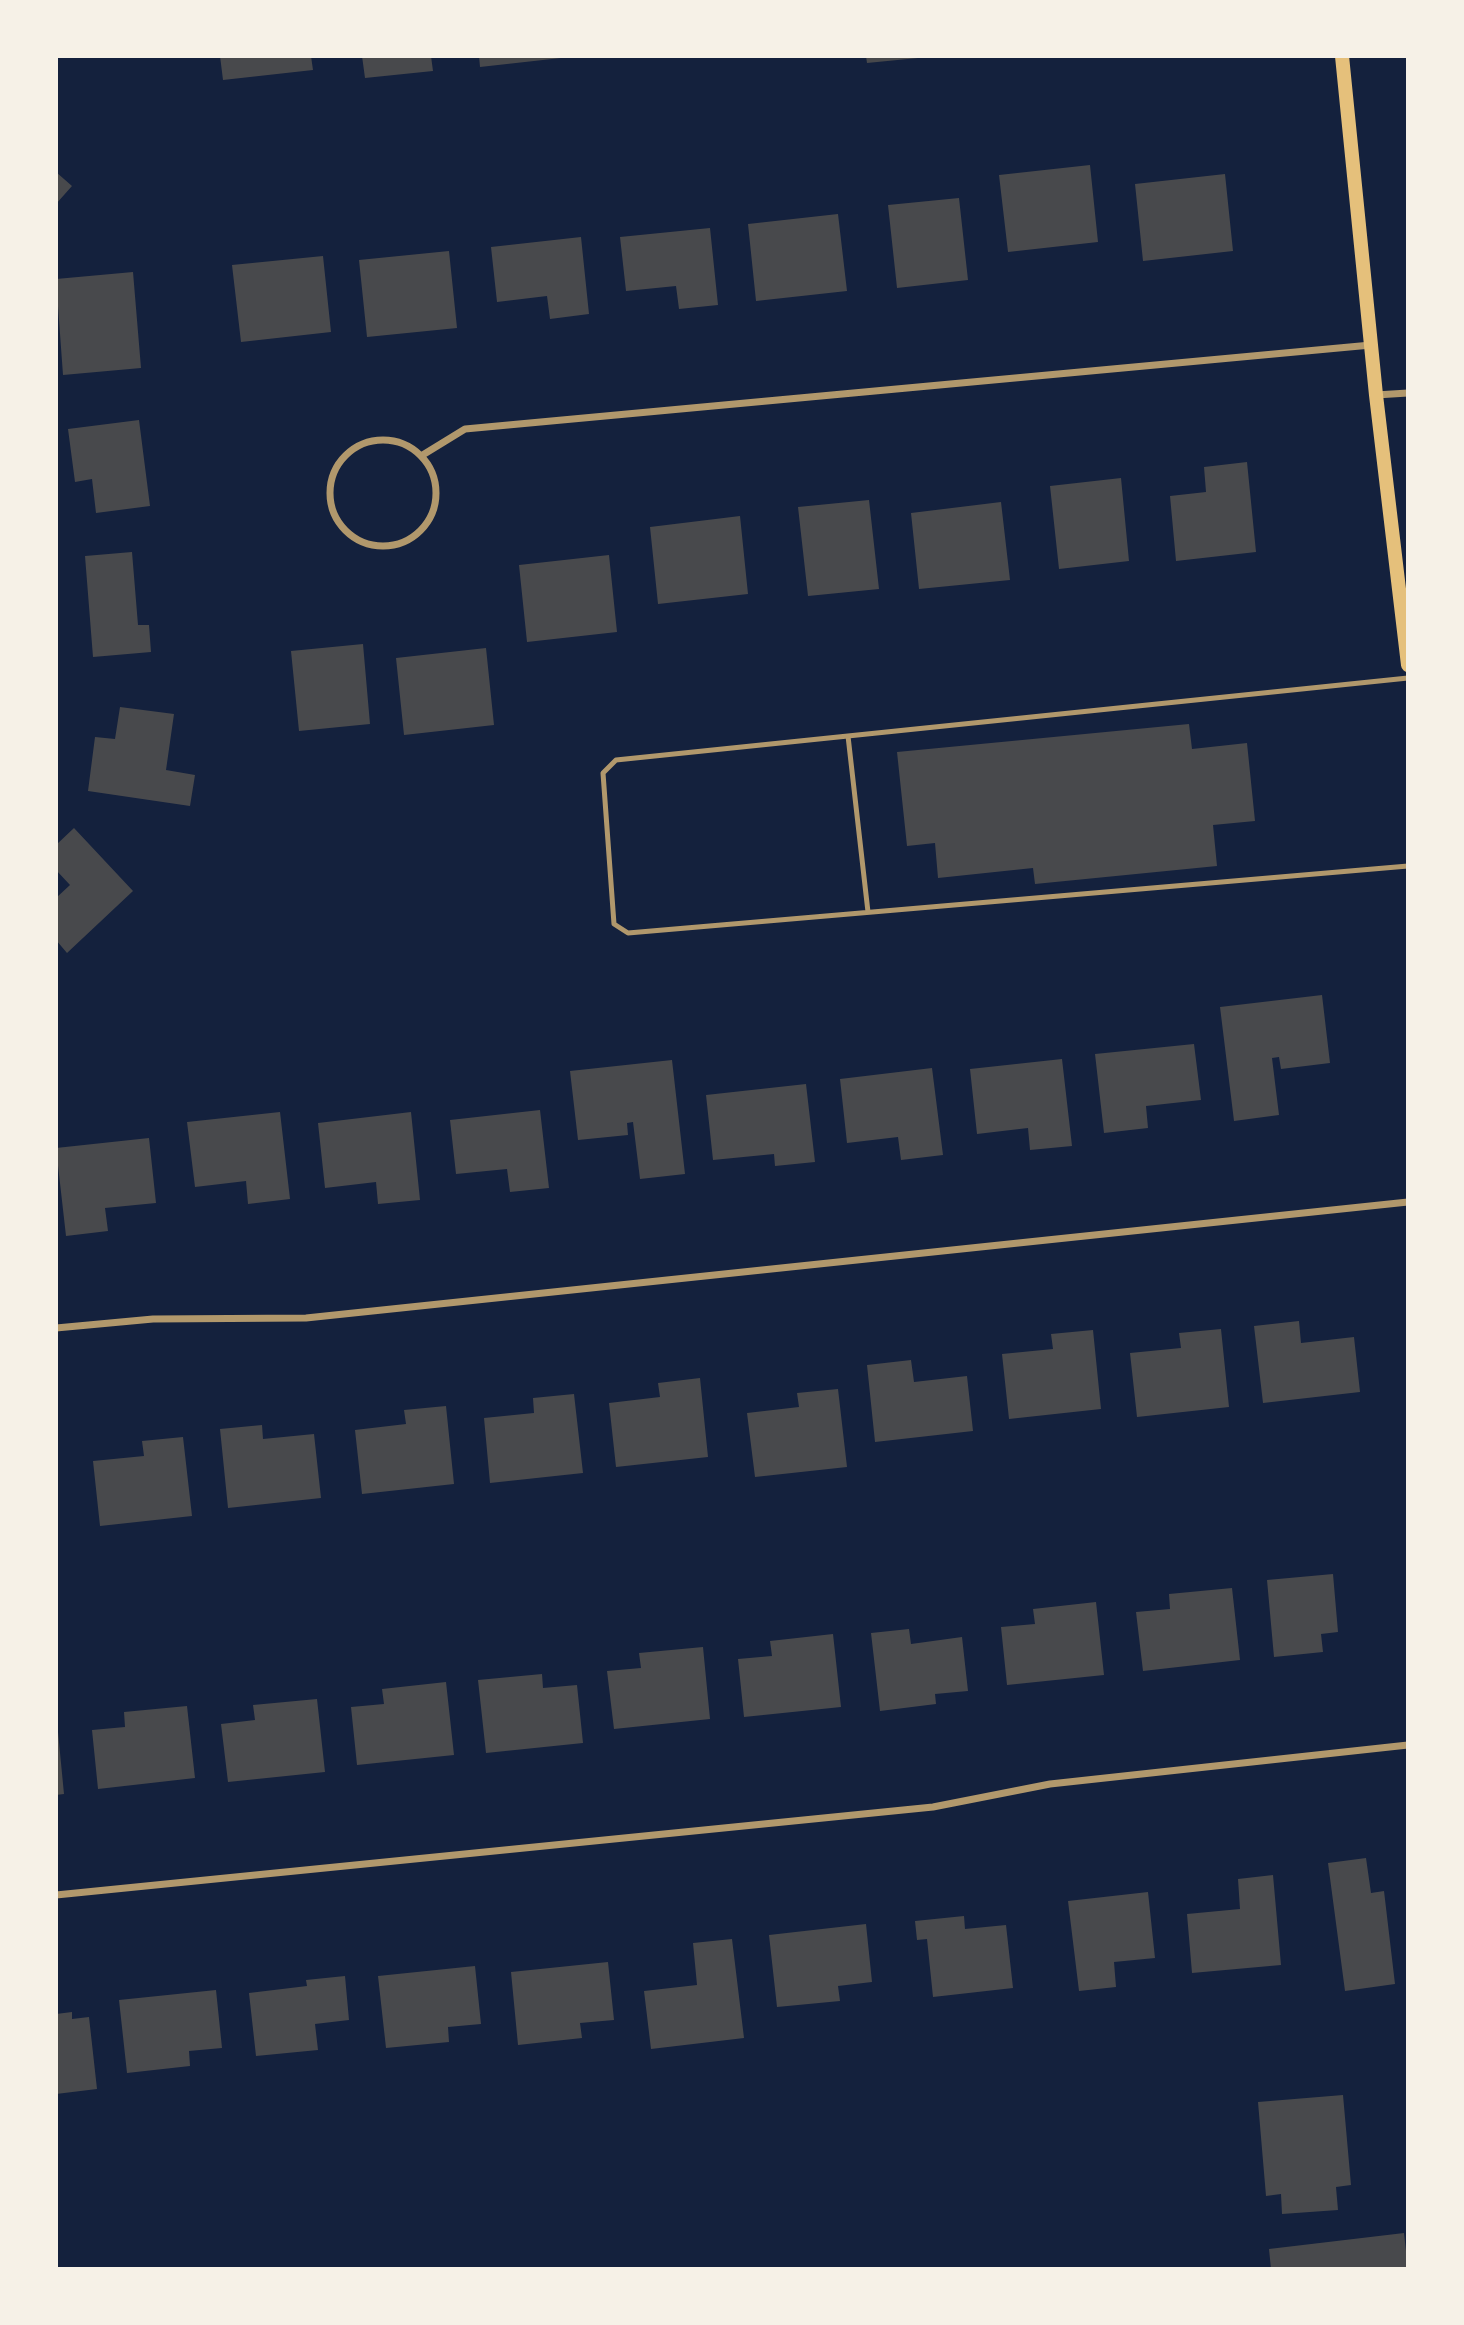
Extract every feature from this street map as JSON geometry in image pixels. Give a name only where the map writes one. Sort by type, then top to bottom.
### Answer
[{"type":"main road","points":[[1342,56],[1376,396],[1408,665]]},
{"type":"street","points":[[421,456],[465,429],[1371,345]]},
{"type":"street","points":[[1376,396],[1408,393]]},
{"type":"street","points":[[384,440],[404,444],[421,456],[432,474],[436,494],[432,514],[420,531],[402,542],[382,547],[362,542],[345,530],[333,513],[329,493],[334,472],[346,455],[363,444],[384,440]]},
{"type":"street","points":[[56,1328],[153,1318],[306,1318],[1408,1202]]},
{"type":"street","points":[[56,1895],[919,1808],[1050,1784],[1408,1745]]},
{"type":"lane","points":[[1408,678],[616,760],[603,773],[614,924],[628,933],[1408,866]]},
{"type":"lane","points":[[848,736],[868,912]]},
{"type":"building","points":[[220,56],[311,56],[313,70],[223,80]]},
{"type":"building","points":[[362,56],[431,56],[433,71],[365,78]]},
{"type":"building","points":[[479,56],[561,56],[561,58],[480,67]]},
{"type":"building","points":[[866,56],[918,56],[918,58],[867,63]]},
{"type":"building","points":[[1090,165],[1098,242],[1008,252],[999,175]]},
{"type":"building","points":[[56,172],[72,186],[56,204]]},
{"type":"building","points":[[1225,174],[1233,251],[1143,261],[1135,184]]},
{"type":"building","points":[[959,198],[968,280],[897,288],[888,205]]},
{"type":"building","points":[[838,214],[847,291],[756,301],[748,224]]},
{"type":"building","points":[[710,228],[718,305],[679,309],[676,286],[626,291],[620,237]]},
{"type":"building","points":[[581,237],[589,314],[550,319],[547,296],[497,302],[491,247]]},
{"type":"building","points":[[449,251],[457,328],[367,337],[359,260]]},
{"type":"building","points":[[323,256],[331,332],[241,342],[232,265]]},
{"type":"building","points":[[133,272],[141,368],[63,375],[56,279]]},
{"type":"building","points":[[139,420],[150,506],[96,513],[92,479],[75,482],[68,429]]},
{"type":"building","points":[[1247,462],[1256,552],[1176,561],[1170,496],[1206,492],[1204,467]]},
{"type":"building","points":[[1121,478],[1129,561],[1059,569],[1050,486]]},
{"type":"building","points":[[869,500],[879,589],[808,596],[798,507]]},
{"type":"building","points":[[1001,502],[1010,580],[919,589],[911,513]]},
{"type":"building","points":[[740,516],[748,594],[658,604],[650,527]]},
{"type":"building","points":[[132,552],[138,625],[149,625],[151,652],[93,657],[85,556]]},
{"type":"building","points":[[609,555],[617,632],[527,642],[519,565]]},
{"type":"building","points":[[363,644],[370,724],[299,731],[291,651]]},
{"type":"building","points":[[486,648],[494,725],[404,735],[396,658]]},
{"type":"building","points":[[120,707],[174,714],[166,770],[195,775],[190,806],[88,791],[95,737],[115,739]]},
{"type":"building","points":[[1189,724],[1192,749],[1247,743],[1255,821],[1213,825],[1217,866],[1035,884],[1033,868],[938,878],[935,843],[907,846],[897,752]]},
{"type":"building","points":[[74,828],[133,891],[67,953],[56,940],[56,898],[70,885],[56,870],[56,845]]},
{"type":"building","points":[[1322,995],[1330,1063],[1281,1069],[1279,1057],[1272,1058],[1279,1115],[1234,1121],[1220,1007]]},
{"type":"building","points":[[1194,1044],[1201,1100],[1146,1106],[1148,1128],[1104,1133],[1095,1054]]},
{"type":"building","points":[[1062,1059],[1072,1146],[1030,1150],[1028,1128],[977,1134],[970,1069]]},
{"type":"building","points":[[672,1060],[685,1174],[640,1179],[633,1122],[627,1123],[628,1135],[578,1140],[570,1071]]},
{"type":"building","points":[[932,1068],[943,1155],[901,1160],[898,1137],[847,1143],[840,1079]]},
{"type":"building","points":[[806,1084],[815,1162],[775,1166],[774,1154],[713,1160],[706,1095]]},
{"type":"building","points":[[540,1110],[549,1188],[510,1192],[507,1169],[456,1174],[450,1120]]},
{"type":"building","points":[[280,1112],[290,1199],[248,1204],[246,1181],[195,1187],[187,1122]]},
{"type":"building","points":[[411,1112],[420,1200],[378,1204],[376,1182],[325,1188],[318,1123]]},
{"type":"building","points":[[149,1138],[156,1203],[105,1208],[108,1231],[66,1236],[56,1148]]},
{"type":"building","points":[[1299,1321],[1301,1343],[1354,1337],[1360,1392],[1263,1403],[1254,1326]]},
{"type":"building","points":[[1221,1329],[1229,1407],[1137,1417],[1130,1353],[1181,1348],[1179,1333]]},
{"type":"building","points":[[1093,1330],[1101,1409],[1009,1419],[1002,1354],[1053,1349],[1051,1334]]},
{"type":"building","points":[[911,1360],[914,1382],[967,1376],[973,1431],[875,1442],[867,1365]]},
{"type":"building","points":[[700,1378],[708,1457],[616,1467],[609,1403],[660,1397],[658,1383]]},
{"type":"building","points":[[838,1389],[847,1467],[755,1477],[747,1413],[799,1407],[797,1393]]},
{"type":"building","points":[[574,1394],[583,1473],[490,1483],[484,1418],[534,1413],[533,1398]]},
{"type":"building","points":[[446,1406],[454,1484],[362,1494],[355,1430],[406,1424],[404,1410]]},
{"type":"building","points":[[262,1425],[263,1439],[314,1434],[321,1498],[228,1508],[220,1429]]},
{"type":"building","points":[[183,1437],[192,1516],[100,1526],[93,1461],[144,1456],[142,1441]]},
{"type":"building","points":[[1333,1574],[1338,1632],[1321,1634],[1323,1652],[1274,1657],[1267,1580]]},
{"type":"building","points":[[1232,1588],[1240,1660],[1143,1671],[1136,1612],[1170,1609],[1169,1594]]},
{"type":"building","points":[[1096,1602],[1104,1675],[1007,1685],[1001,1627],[1035,1624],[1033,1609]]},
{"type":"building","points":[[909,1629],[911,1644],[962,1637],[968,1691],[935,1694],[936,1704],[880,1711],[871,1633]]},
{"type":"building","points":[[833,1634],[841,1707],[744,1717],[738,1659],[772,1656],[770,1641]]},
{"type":"building","points":[[703,1647],[710,1719],[614,1729],[607,1671],[641,1668],[639,1653]]},
{"type":"building","points":[[542,1674],[543,1688],[577,1685],[583,1743],[486,1753],[478,1680]]},
{"type":"building","points":[[446,1682],[454,1755],[357,1765],[351,1707],[384,1704],[382,1689]]},
{"type":"building","points":[[317,1699],[325,1772],[228,1782],[221,1724],[255,1720],[253,1705]]},
{"type":"building","points":[[187,1706],[195,1778],[98,1789],[92,1730],[125,1727],[124,1712]]},
{"type":"building","points":[[58,1732],[64,1794],[56,1795],[56,1733]]},
{"type":"building","points":[[1366,1858],[1371,1893],[1384,1891],[1395,1984],[1345,1991],[1328,1863]]},
{"type":"building","points":[[1273,1875],[1281,1965],[1192,1973],[1187,1914],[1240,1909],[1238,1879]]},
{"type":"building","points":[[1148,1892],[1155,1958],[1114,1962],[1116,1987],[1079,1991],[1068,1901]]},
{"type":"building","points":[[964,1916],[965,1929],[1006,1925],[1013,1988],[933,1997],[927,1939],[917,1940],[915,1921]]},
{"type":"building","points":[[866,1924],[872,1982],[838,1986],[840,2001],[777,2007],[769,1935]]},
{"type":"building","points":[[732,1939],[744,2038],[651,2049],[644,1991],[697,1985],[693,1943]]},
{"type":"building","points":[[608,1962],[614,2020],[580,2023],[582,2038],[518,2045],[511,1972]]},
{"type":"building","points":[[475,1966],[481,2024],[448,2027],[449,2042],[386,2048],[378,1976]]},
{"type":"building","points":[[345,1976],[349,2020],[315,2024],[318,2050],[256,2056],[249,1993],[307,1986],[306,1980]]},
{"type":"building","points":[[216,1990],[222,2048],[189,2051],[190,2066],[127,2073],[119,2000]]},
{"type":"building","points":[[72,2012],[72,2019],[89,2017],[97,2089],[56,2094],[56,2014]]},
{"type":"building","points":[[1343,2095],[1351,2185],[1336,2187],[1338,2210],[1282,2214],[1281,2194],[1266,2196],[1258,2102]]},
{"type":"building","points":[[1404,2233],[1408,2269],[1271,2269],[1269,2249]]}]
